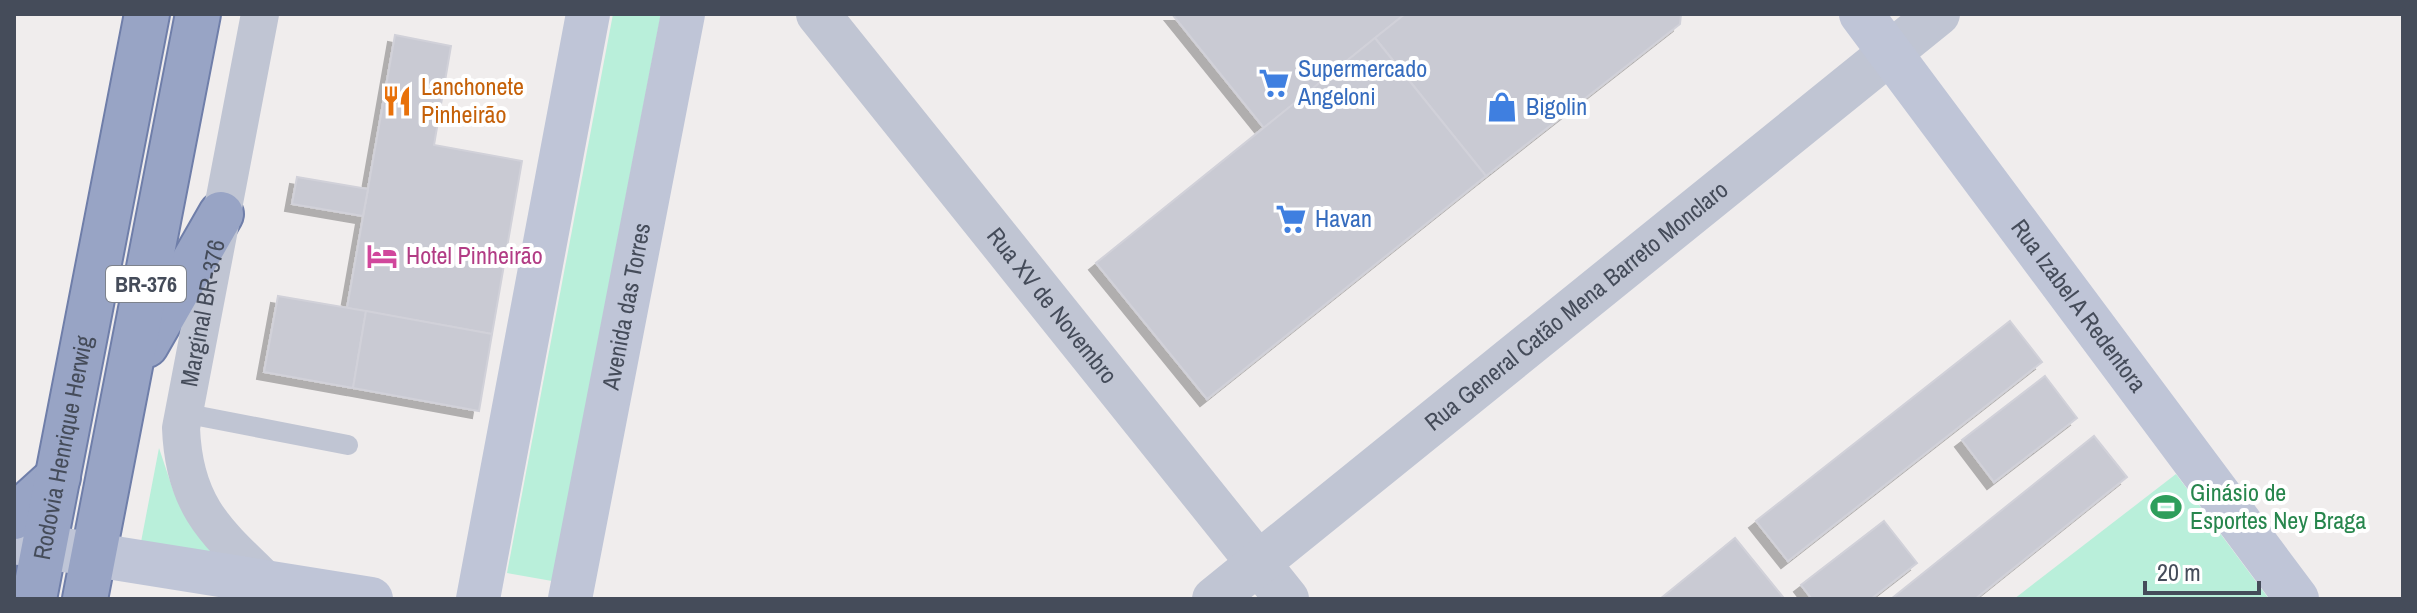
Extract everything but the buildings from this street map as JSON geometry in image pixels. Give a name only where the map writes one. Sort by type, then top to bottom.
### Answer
[{"type":"highway","name":"Rodovia Henrique Herwig","points":[[85,599],[198,14]]},
{"type":"highway","name":"Rodovia Henrique Herwig","points":[[34,599],[24,535],[58,477],[138,19]]},
{"type":"highway","points":[[129,375],[221,214]]},
{"type":"main road","points":[[478,599],[588,14]]},
{"type":"main road","name":"Avenida das Torres","points":[[570,599],[683,14]]},
{"type":"main road","name":"Rua Izabel A Redentora","points":[[1861,14],[2297,599]]},
{"type":"main road","points":[[24,535],[253,591],[371,599]]},
{"type":"street","name":"Marginal BR-376","points":[[253,591],[203,513],[182,453],[181,428],[260,14]]},
{"type":"street","name":"Rua General Catão Mena Barreto Monclaro","points":[[1214,599],[1938,14]]},
{"type":"street","name":"Rua XV de Novembro","points":[[836,21],[1287,599]]},
{"type":"lane","points":[[183,413],[348,445]]},
{"type":"green space","points":[[613,14],[661,14],[552,581],[507,573]]},
{"type":"green space","points":[[159,448],[174,493],[228,557],[141,542]]},
{"type":"green space","name":"Ginásio de Esportes Ney Braga","points":[[2176,474],[2269,599],[2014,599]]},
{"type":"place","name":"Supermercado Angeloni","points":[[1274,83]]},
{"type":"place","name":"Lanchonete Pinheirão","points":[[397,101]]},
{"type":"place","name":"Bigolin","points":[[1502,107]]},
{"type":"place","name":"Havan","points":[[1291,219]]},
{"type":"place","name":"Hotel Pinheirão","points":[[382,256]]},
{"type":"place","name":"Ginásio de Esportes Ney Braga","points":[[2166,507]]}]
